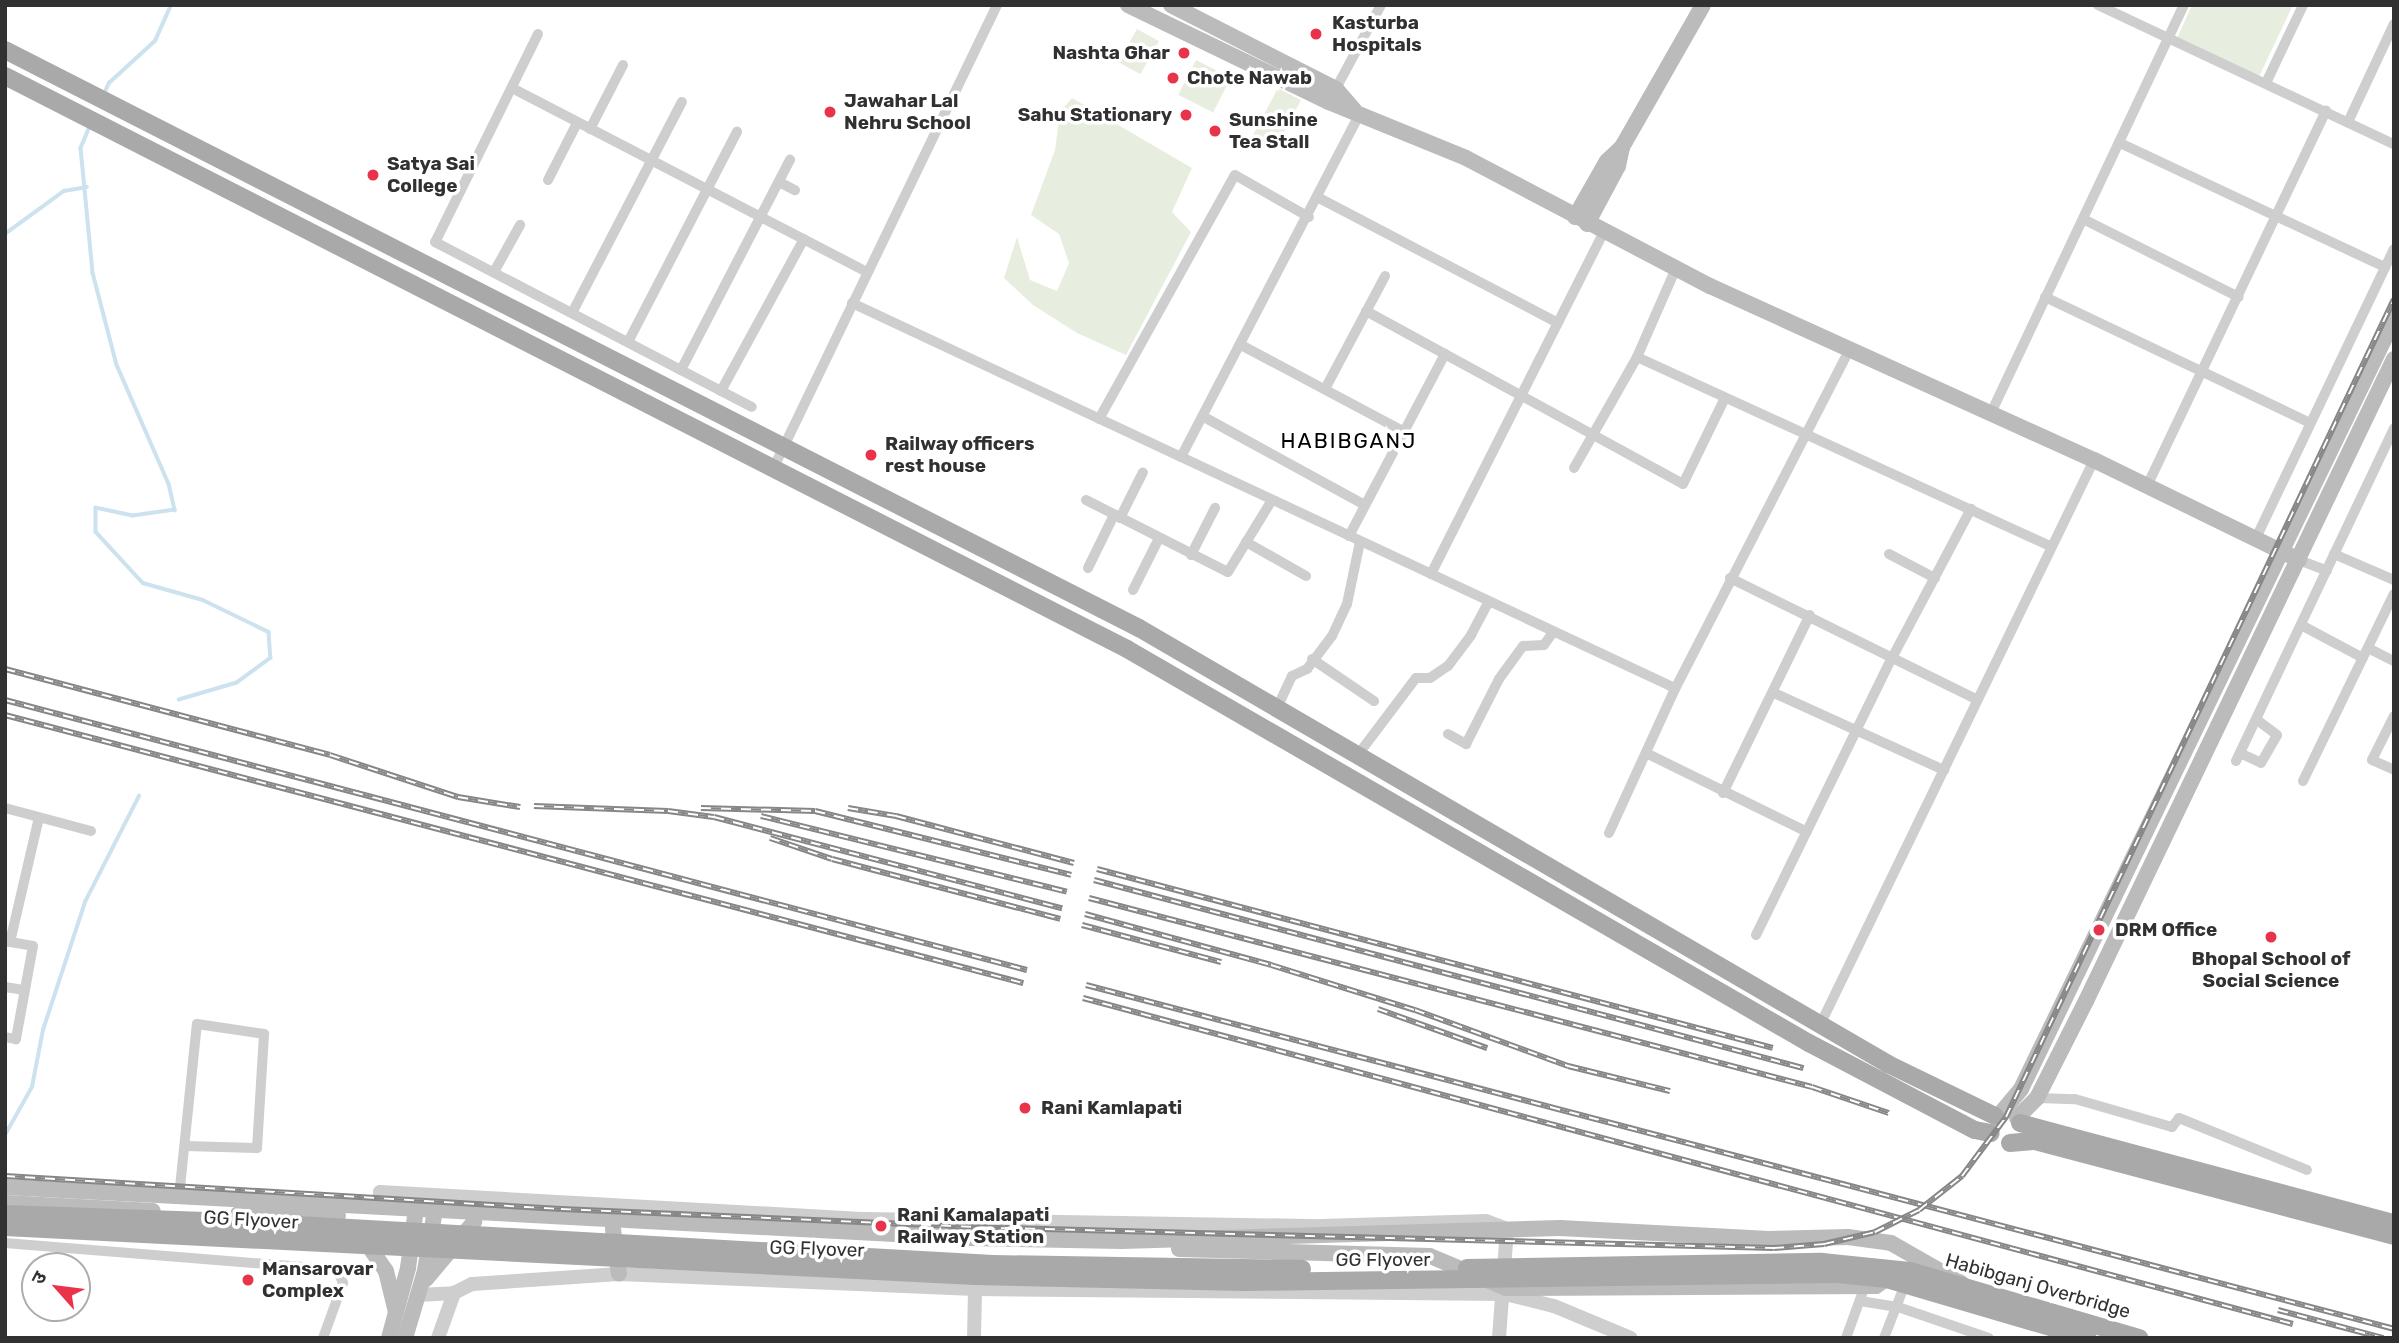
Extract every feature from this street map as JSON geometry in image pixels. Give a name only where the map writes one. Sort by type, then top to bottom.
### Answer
[{"type":"main road","points":[[1128,5],[1332,96]]},
{"type":"main road","points":[[1171,5],[1357,111],[1466,158],[1676,268],[2094,460],[2299,560]]},
{"type":"main road","points":[[1581,220],[1618,166],[1622,147],[1703,5]]},
{"type":"main road","points":[[1189,34],[1197,18]]},
{"type":"main road","points":[[5,50],[1139,628],[1888,1064],[2005,1121],[2394,1223]]},
{"type":"main road","points":[[5,76],[1127,649],[1809,1044],[1975,1130],[2005,1121],[2036,1098],[2299,560],[2394,359]]},
{"type":"main road","points":[[2394,319],[2005,1121],[2001,1143],[2035,1141],[2394,1236]]},
{"type":"main road","points":[[1591,917],[1604,897]]},
{"type":"main road","points":[[5,1187],[378,1207],[415,1214]]},
{"type":"main road","points":[[5,1203],[341,1216],[415,1214],[1122,1241],[1507,1229],[1848,1237],[1891,1243],[1969,1288]]},
{"type":"main road","name":"GG Flyover","points":[[5,1214],[262,1223],[993,1264],[1382,1270],[1822,1262],[1872,1264],[1924,1275]]},
{"type":"main road","points":[[388,1338],[396,1314],[415,1214]]},
{"type":"main road","points":[[434,1215],[474,1222],[926,1243],[1430,1256],[1506,1291],[1862,1293],[1887,1279]]},
{"type":"main road","points":[[405,1338],[420,1290],[434,1215]]},
{"type":"main road","points":[[341,1216],[375,1252],[386,1271],[396,1314]]},
{"type":"main road","points":[[420,1290],[474,1222]]},
{"type":"main road","name":"GG Flyover","points":[[5,1227],[975,1276],[1244,1282],[1838,1275],[1887,1279]]},
{"type":"main road","points":[[613,1229],[619,1274]]},
{"type":"main road","name":"Habibganj Overbridge","points":[[1924,1275],[2139,1338]]},
{"type":"main road","name":"Habibganj Overbridge","points":[[1887,1279],[2087,1338]]},
{"type":"street","points":[[773,470],[997,5]]},
{"type":"street","points":[[1332,96],[1381,5]]},
{"type":"street","points":[[2098,5],[2394,144]]},
{"type":"street","points":[[1991,413],[2184,5]]},
{"type":"street","points":[[2266,83],[2303,5]]},
{"type":"street","points":[[2348,122],[2394,24]]},
{"type":"street","points":[[538,34],[435,242],[752,407]]},
{"type":"street","points":[[590,129],[623,65]]},
{"type":"street","points":[[512,88],[867,272]]},
{"type":"street","points":[[572,313],[682,102]]},
{"type":"street","points":[[1181,457],[1319,198],[1357,111]]},
{"type":"street","points":[[2147,486],[2326,111]]},
{"type":"street","points":[[548,180],[577,123]]},
{"type":"street","points":[[628,342],[737,132]]},
{"type":"street","points":[[2120,143],[2385,267]]},
{"type":"street","points":[[681,370],[790,160]]},
{"type":"street","points":[[1099,419],[1235,175],[1309,217]]},
{"type":"street","points":[[779,182],[795,190]]},
{"type":"street","points":[[1319,198],[1556,322]]},
{"type":"street","points":[[2083,219],[2239,297]]},
{"type":"street","points":[[494,272],[520,225]]},
{"type":"street","points":[[1431,574],[1604,231]]},
{"type":"street","points":[[721,391],[804,239]]},
{"type":"street","points":[[2256,538],[2394,249]]},
{"type":"street","points":[[1574,468],[1637,357],[1676,268]]},
{"type":"street","points":[[1325,389],[1385,276]]},
{"type":"street","points":[[2045,297],[2202,374],[2310,423]]},
{"type":"street","points":[[852,303],[1675,688]]},
{"type":"street","points":[[1366,311],[1683,484],[1725,398]]},
{"type":"street","points":[[1241,345],[1403,431]]},
{"type":"street","points":[[1609,832],[1675,688],[1850,349]]},
{"type":"street","points":[[1276,708],[1292,676],[1307,669],[1332,636],[1347,604],[1355,539],[1363,504],[1445,354]]},
{"type":"street","points":[[1637,357],[1725,398],[1806,430],[2052,547]]},
{"type":"street","points":[[1204,417],[1363,504]]},
{"type":"street","points":[[2256,719],[2277,735],[2261,763],[2238,757],[2334,554],[2390,448],[2394,429]]},
{"type":"street","points":[[1821,1023],[2094,460]]},
{"type":"street","points":[[1088,568],[1143,472]]},
{"type":"street","points":[[1086,500],[1228,572],[1272,500]]},
{"type":"street","points":[[1191,555],[1215,508]]},
{"type":"street","points":[[1756,935],[1892,658],[1971,509]]},
{"type":"street","points":[[1133,590],[1159,538]]},
{"type":"street","points":[[1246,542],[1306,576]]},
{"type":"street","points":[[1889,554],[1935,578]]},
{"type":"street","points":[[2334,554],[2394,580]]},
{"type":"street","points":[[2299,560],[2326,571]]},
{"type":"street","points":[[1734,571],[1810,615],[1976,699]]},
{"type":"street","points":[[2303,781],[2394,594]]},
{"type":"street","points":[[1357,756],[1416,678],[1430,678],[1448,666],[1489,601]]},
{"type":"street","points":[[1723,793],[1810,615]]},
{"type":"street","points":[[2301,625],[2365,653],[2394,661]]},
{"type":"street","points":[[1448,734],[1466,744],[1499,679],[1523,646],[1544,645],[1553,632]]},
{"type":"street","points":[[1312,659],[1374,701]]},
{"type":"street","points":[[1774,693],[1944,770]]},
{"type":"street","points":[[2394,716],[2372,760],[2394,770]]},
{"type":"street","points":[[1646,753],[1807,832]]},
{"type":"street","points":[[5,808],[90,831]]},
{"type":"street","points":[[5,1037],[16,1039],[33,946],[8,941],[39,817]]},
{"type":"street","points":[[5,987],[25,990]]},
{"type":"street","points":[[179,1197],[197,1024],[264,1034],[257,1148],[185,1146]]},
{"type":"street","points":[[2036,1098],[2075,1099],[2172,1127],[2179,1118],[2307,1170]]},
{"type":"street","points":[[378,1207],[380,1192],[865,1219],[1321,1226],[1486,1222],[1507,1229],[1506,1291],[1499,1338]]},
{"type":"street","points":[[5,1243],[337,1270],[343,1283],[323,1338]]},
{"type":"street","points":[[420,1290],[454,1293],[486,1282],[619,1274],[975,1289],[1506,1291],[1554,1306],[1631,1338]]},
{"type":"street","points":[[1884,1338],[1905,1284]]},
{"type":"street","points":[[974,1338],[975,1289]]},
{"type":"street","points":[[438,1338],[454,1293]]},
{"type":"street","points":[[1846,1338],[1862,1293],[1989,1338]]},
{"type":"green space","points":[[2192,5],[2293,5],[2257,81],[2175,43]]},
{"type":"green space","points":[[1137,29],[1159,41],[1140,74],[1119,62]]},
{"type":"green space","points":[[1196,60],[1231,78],[1213,112],[1178,95]]},
{"type":"green space","points":[[1278,88],[1301,100],[1276,148],[1253,136]]},
{"type":"green space","points":[[1072,98],[1192,168],[1172,212],[1191,232],[1126,355],[1077,333],[1033,305],[1004,278],[1017,237],[1030,280],[1057,291],[1069,263],[1059,234],[1031,215],[1055,150],[1060,112]]},
{"type":"waterway","points":[[104,94],[109,83],[155,41],[171,5]]},
{"type":"waterway","points":[[90,127],[81,148],[93,273],[117,365],[169,484],[175,510],[133,516],[96,508],[96,532],[143,583],[203,600],[269,632],[271,658],[237,683],[179,700]]},
{"type":"waterway","points":[[5,234],[64,191],[87,187]]},
{"type":"waterway","points":[[5,1135],[32,1087],[43,1030],[85,902],[139,796]]},
{"type":"railway","points":[[5,1176],[561,1209],[1005,1228],[1774,1248],[1824,1244],[1875,1232],[1919,1210],[1962,1176],[2006,1117],[2394,299]]},
{"type":"railway","points":[[5,669],[330,755],[458,797],[520,807]]},
{"type":"railway","points":[[5,700],[1027,970]]},
{"type":"railway","points":[[5,715],[1023,983]]},
{"type":"railway","points":[[534,806],[668,811],[714,817],[1062,908]]},
{"type":"railway","points":[[701,808],[815,811],[1071,875]]},
{"type":"railway","points":[[848,808],[896,816],[1074,863]]},
{"type":"railway","points":[[761,816],[1067,892]]},
{"type":"railway","points":[[770,838],[832,859],[1060,919]]},
{"type":"railway","points":[[1097,869],[1773,1048]]},
{"type":"railway","points":[[1094,880],[1803,1068]]},
{"type":"railway","points":[[1089,898],[1812,1087],[1889,1113]]},
{"type":"railway","points":[[1085,914],[1271,965],[1415,1010],[1568,1066],[1670,1091]]},
{"type":"railway","points":[[1082,925],[1221,962]]},
{"type":"railway","points":[[1086,985],[2394,1329]]},
{"type":"railway","points":[[1083,998],[2293,1324]]},
{"type":"railway","points":[[1378,1009],[1487,1048]]},
{"type":"railway","points":[[2278,1310],[2383,1338]]},
{"type":"place","name":"Kasturba Hospitals","points":[[1316,34]]},
{"type":"place","name":"Nashta Ghar","points":[[1184,53]]},
{"type":"place","name":"Chote Nawab","points":[[1173,78]]},
{"type":"place","name":"Jawahar Lal Nehru School","points":[[830,112]]},
{"type":"place","name":"Sahu Stationary","points":[[1186,115]]},
{"type":"place","name":"Sunshine Tea Stall","points":[[1215,131]]},
{"type":"place","name":"Satya Sai College","points":[[373,175]]},
{"type":"place","name":"Railway officers rest house","points":[[871,455]]},
{"type":"place","name":"DRM Office","points":[[2099,930]]},
{"type":"place","name":"Bhopal School of Social Science","points":[[2271,937]]},
{"type":"place","name":"Rani Kamlapati","points":[[1025,1108]]},
{"type":"place","name":"Rani Kamalapati Railway Station","points":[[881,1226]]},
{"type":"place","name":"Mansarovar Complex","points":[[248,1280]]},
{"type":"district","name":"HABIBGANJ","points":[[1349,441]]}]
